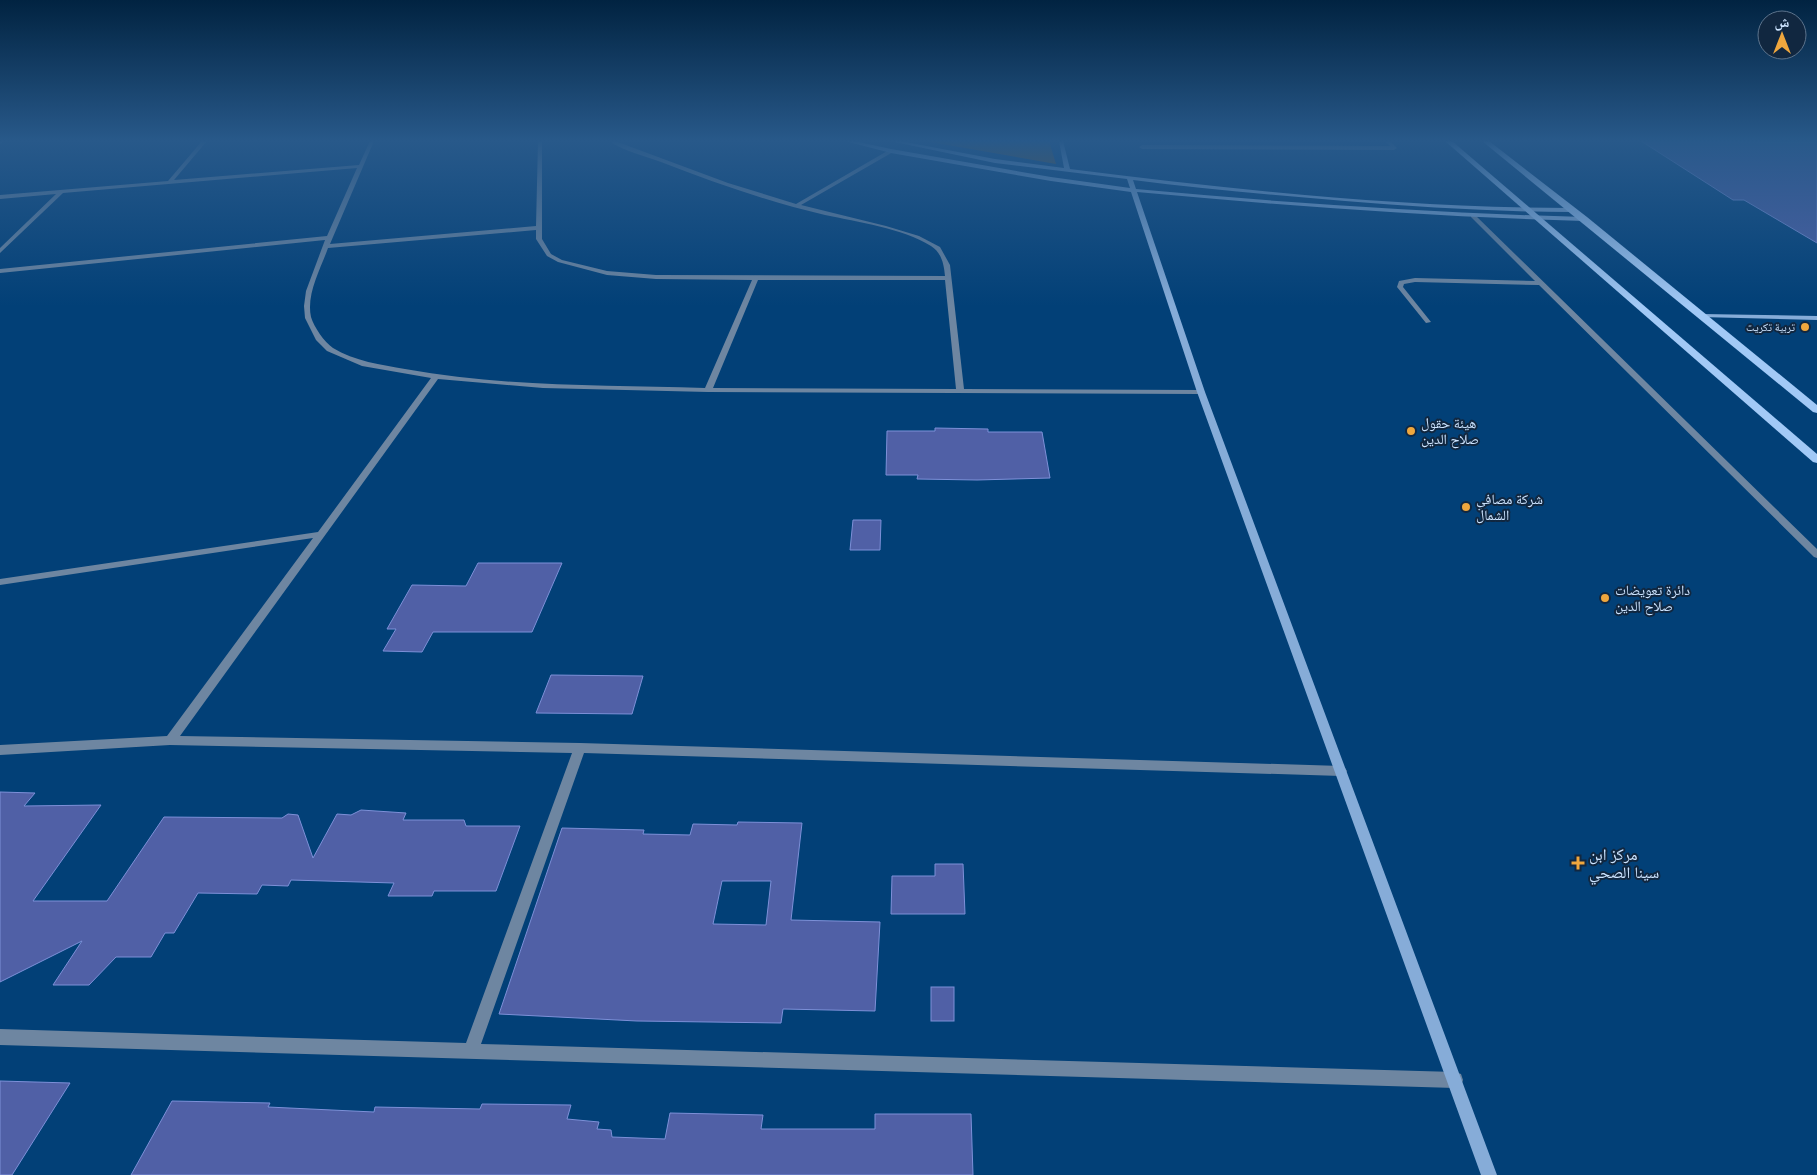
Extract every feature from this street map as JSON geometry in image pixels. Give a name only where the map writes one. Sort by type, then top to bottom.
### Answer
[{"type":"main road","points":[[1135,196],[1201,392],[1489,1175]]},
{"type":"main road","points":[[1220,196],[1282,204],[1474,216],[1584,219]]},
{"type":"main road","points":[[1303,196],[1394,203],[1528,210],[1572,210]]},
{"type":"main road","points":[[1512,196],[1817,460]]},
{"type":"main road","points":[[1554,196],[1817,410]]},
{"type":"main road","points":[[1702,316],[1817,318]]},
{"type":"street","points":[[0,197],[14,196]]},
{"type":"street","points":[[0,251],[57,196]]},
{"type":"street","points":[[349,196],[326,246],[309,292],[308,318],[319,338],[330,349],[365,364],[436,378],[543,386],[708,390],[1201,392]]},
{"type":"street","points":[[539,196],[539,239],[550,256],[590,270],[626,275],[756,278],[948,278]]},
{"type":"street","points":[[763,196],[908,235],[935,245],[943,253],[947,265],[960,391]]},
{"type":"street","points":[[796,206],[814,196]]},
{"type":"street","points":[[1474,216],[1817,555]]},
{"type":"street","points":[[326,246],[538,228]]},
{"type":"street","points":[[0,271],[330,238]]},
{"type":"street","points":[[708,390],[756,278]]},
{"type":"street","points":[[1428,322],[1400,287],[1401,282],[1415,280],[1542,283]]},
{"type":"street","points":[[170,740],[436,378]]},
{"type":"street","points":[[0,582],[320,534]]},
{"type":"street","points":[[0,750],[170,740],[580,748],[1341,771]]},
{"type":"street","points":[[471,1051],[580,748]]},
{"type":"street","points":[[0,1037],[1455,1080]]},
{"type":"building","points":[[1727,196],[1817,196],[1817,243],[1744,200],[1733,200]]},
{"type":"building","points":[[935,428],[988,429],[988,432],[1042,432],[1050,478],[917,479],[918,475],[886,475],[887,431],[935,431]]},
{"type":"building","points":[[853,520],[881,520],[880,550],[850,550]]},
{"type":"building","points":[[478,563],[562,563],[532,632],[433,632],[422,652],[383,651],[396,629],[387,629],[412,585],[466,586]]},
{"type":"building","points":[[551,675],[643,676],[632,714],[536,713]]},
{"type":"building","points":[[0,792],[35,793],[24,806],[101,805],[33,901],[107,901],[164,817],[282,818],[288,814],[298,815],[313,858],[337,814],[351,815],[361,810],[406,813],[403,820],[464,820],[466,826],[520,826],[496,891],[434,891],[432,896],[388,896],[394,883],[291,880],[288,886],[262,885],[257,894],[198,893],[174,933],[165,933],[151,957],[116,957],[89,985],[53,985],[82,941],[0,982]]},
{"type":"building","points":[[738,822],[802,823],[791,920],[880,922],[875,1011],[783,1009],[781,1023],[637,1021],[499,1014],[562,828],[644,830],[643,834],[690,835],[693,824],[737,825]],"holes":[[[722,881],[771,881],[766,925],[713,924]]]},
{"type":"building","points":[[935,864],[963,864],[965,914],[891,914],[892,876],[935,876]]},
{"type":"building","points":[[931,987],[954,987],[954,1021],[931,1021]]},
{"type":"building","points":[[0,1081],[70,1083],[12,1175],[0,1175]]},
{"type":"building","points":[[172,1101],[270,1103],[268,1107],[374,1112],[375,1107],[480,1109],[482,1104],[571,1105],[567,1119],[599,1122],[597,1129],[611,1130],[612,1137],[665,1139],[670,1113],[763,1115],[761,1129],[875,1129],[875,1114],[971,1114],[973,1175],[131,1175]]},
{"type":"place","name":"تربية تكريت","points":[[1805,327]]},
{"type":"place","name":"هيئة حقول صلاح الدين","points":[[1411,431]]},
{"type":"place","name":"شركة مصافي الشمال","points":[[1466,507]]},
{"type":"place","name":"دائرة تعويضات صلاح الدين","points":[[1605,598]]},
{"type":"place","name":"مركز ابن سينا الصحي","points":[[1578,863]]}]
